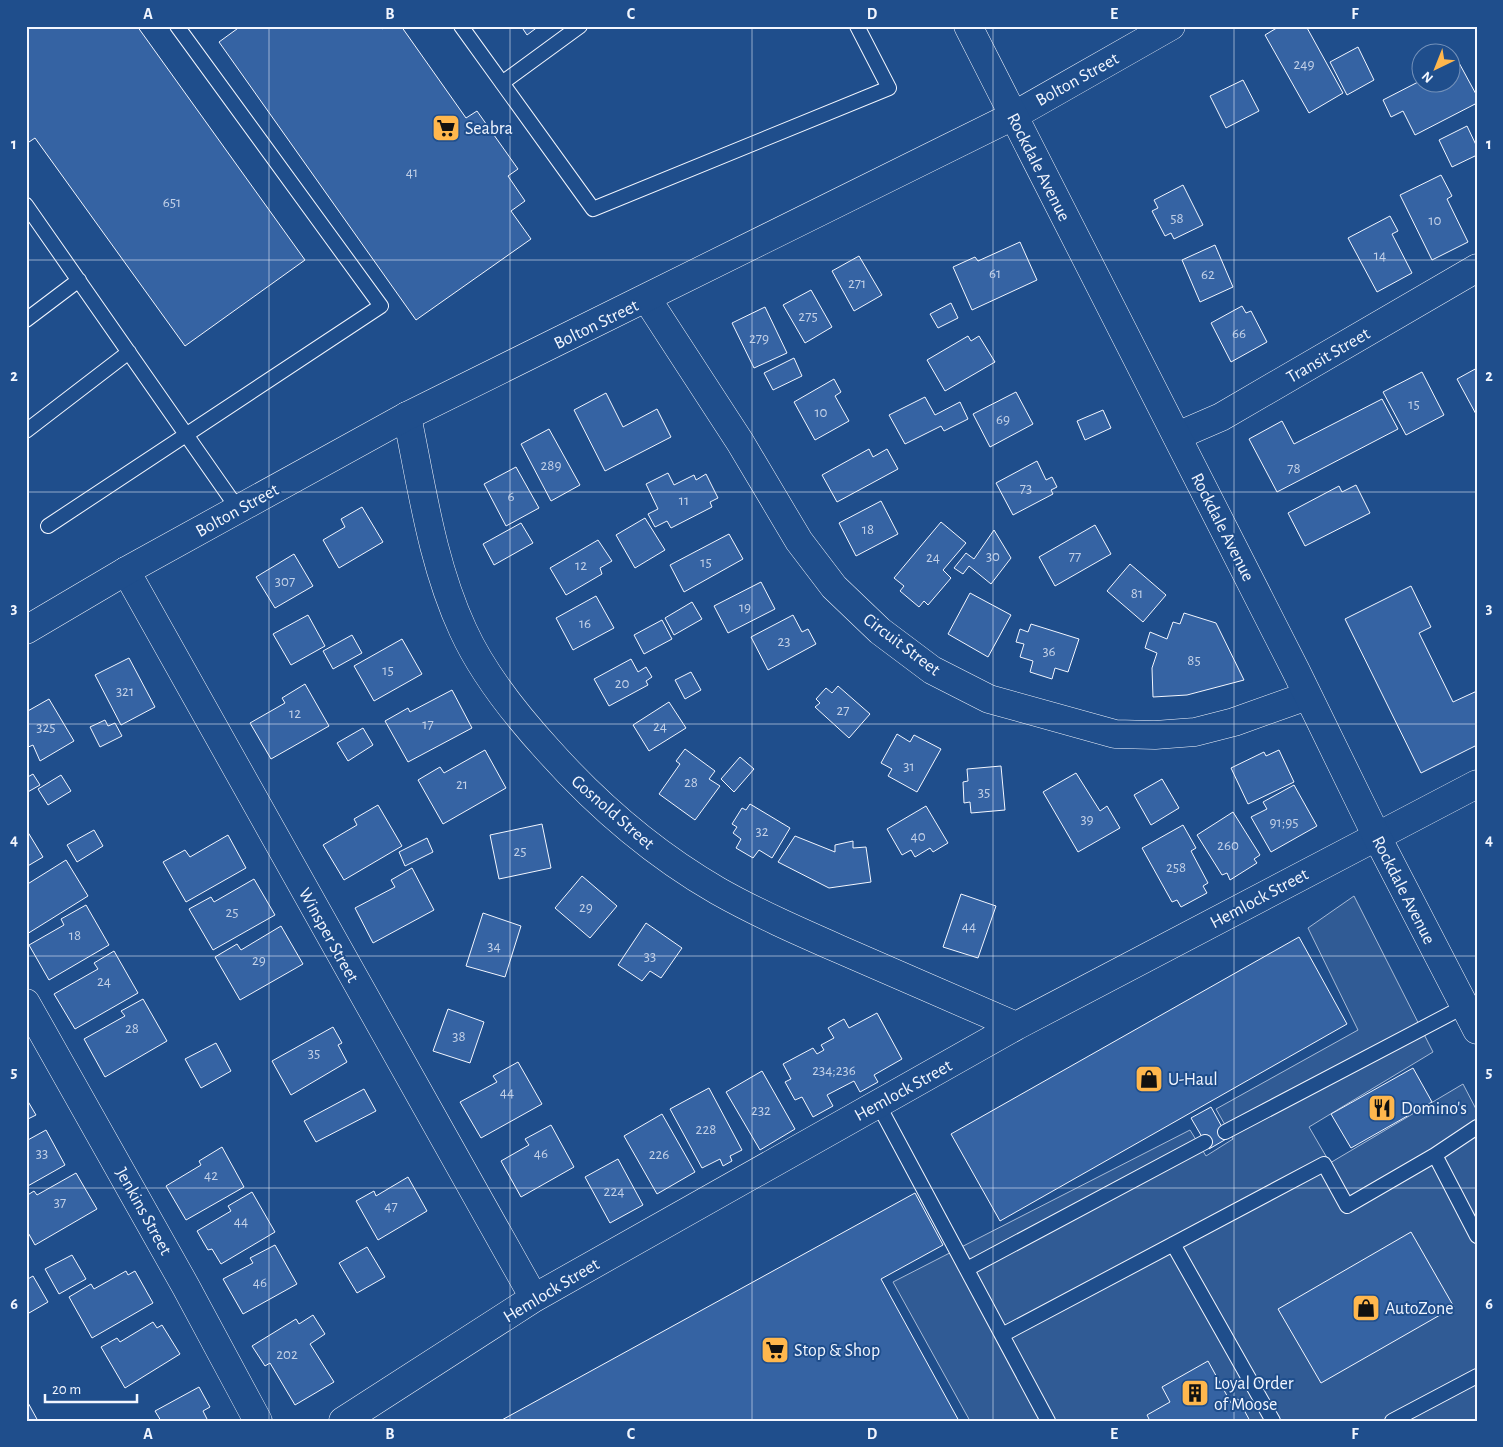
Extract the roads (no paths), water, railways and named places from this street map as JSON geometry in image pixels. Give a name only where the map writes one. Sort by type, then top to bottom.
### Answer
[{"type":"street","name":"Rockdale Avenue","points":[[968,26],[1177,436],[1377,836],[1471,1018]]},
{"type":"street","name":"Bolton Street","points":[[26,630],[126,571],[407,416],[1013,116],[1171,26]]},
{"type":"street","name":"Transit Street","points":[[1177,436],[1221,417],[1477,268]]},
{"type":"street","name":"Circuit Street","points":[[646,299],[740,442],[799,541],[834,586],[880,631],[932,670],[989,699],[1115,734],[1155,735],[1196,732],[1234,722],[1307,696]]},
{"type":"street","name":"Gosnold Street","points":[[407,416],[438,562],[463,630],[494,682],[531,732],[571,777],[616,818],[665,856],[716,890],[804,933],[1016,1026]]},
{"type":"street","name":"Winsper Street","points":[[126,571],[534,1298]]},
{"type":"street","name":"Hemlock Street","points":[[343,1421],[534,1298],[1016,1026],[1477,784]]},
{"type":"street","name":"Jenkins Street","points":[[26,1003],[186,1286],[258,1421]]},
{"type":"lane","points":[[48,526],[381,306],[177,26]]},
{"type":"lane","points":[[461,26],[593,209],[889,88],[856,26]]},
{"type":"lane","points":[[502,83],[580,26]]},
{"type":"lane","points":[[26,205],[238,509]]},
{"type":"lane","points":[[26,320],[80,280]]},
{"type":"lane","points":[[26,432],[129,352]]},
{"type":"lane","points":[[1225,1132],[1471,1018]]},
{"type":"lane","points":[[878,1104],[1048,1421]]},
{"type":"lane","points":[[1002,1335],[1324,1164],[1347,1206],[1435,1155],[1477,1127]]},
{"type":"lane","points":[[967,1270],[1204,1142]]},
{"type":"lane","points":[[1435,1155],[1477,1236]]},
{"type":"lane","points":[[1173,1244],[1273,1421]]},
{"type":"lane","points":[[1392,1421],[1477,1376]]},
{"type":"place","name":"Seabra","points":[[446,128]]},
{"type":"place","name":"U-Haul","points":[[1149,1079]]},
{"type":"place","name":"Domino's","points":[[1382,1108]]},
{"type":"place","name":"AutoZone","points":[[1366,1308]]},
{"type":"place","name":"Stop & Shop","points":[[775,1350]]},
{"type":"place","name":"Loyal Order of Moose","points":[[1195,1393]]}]
